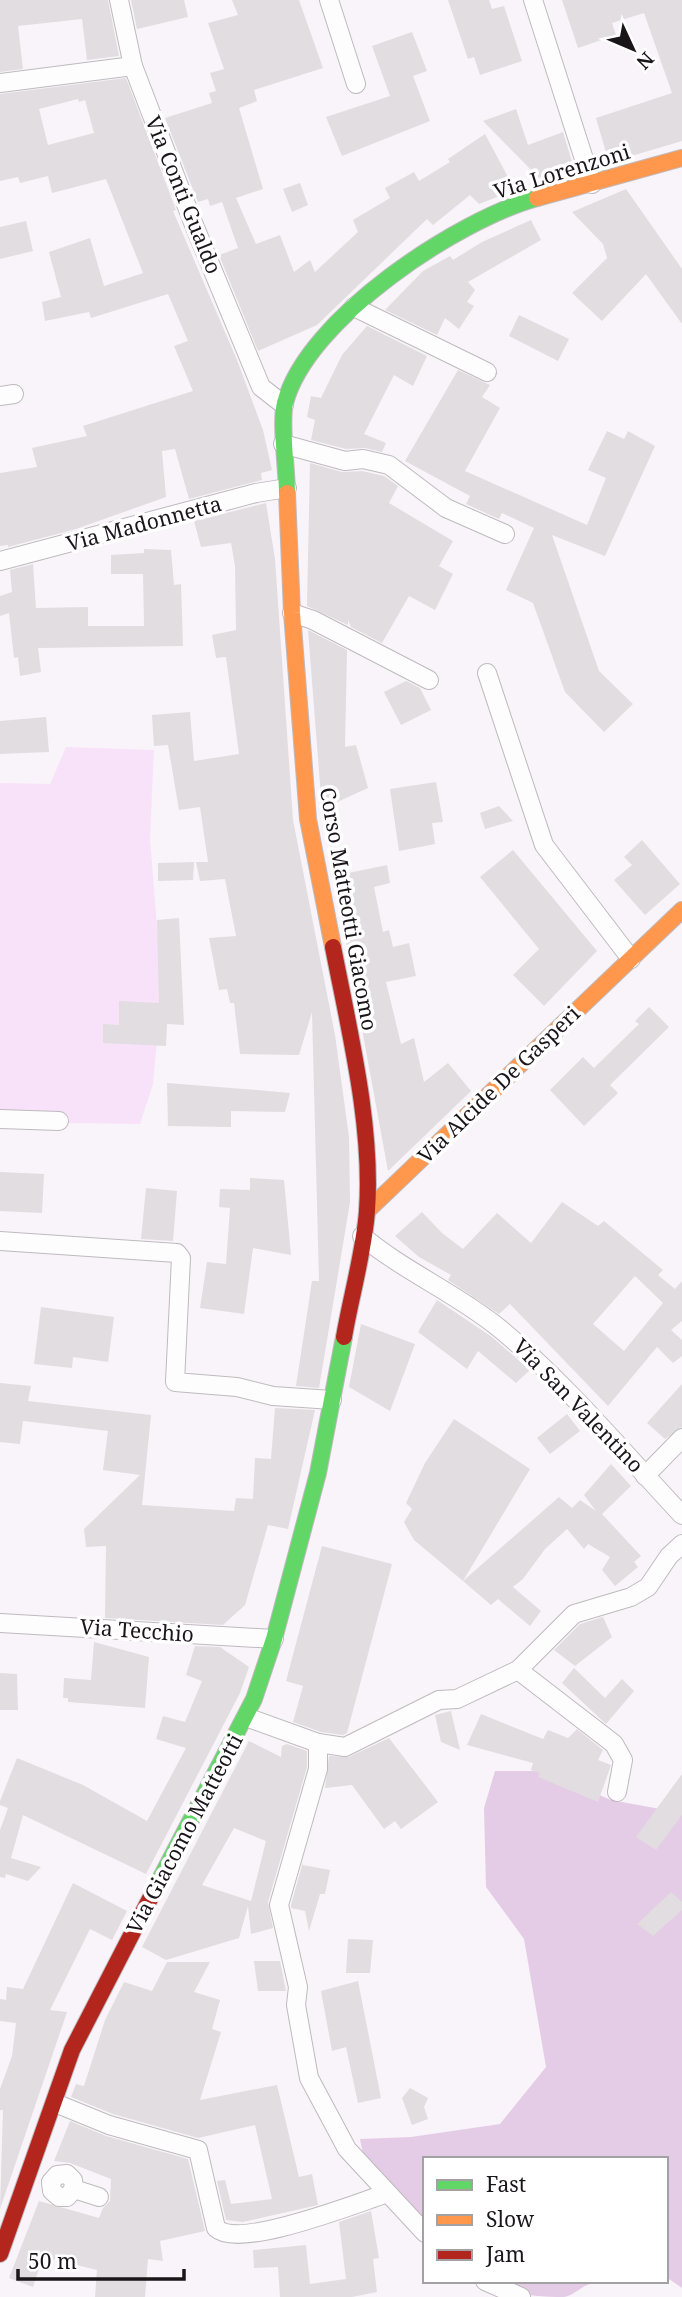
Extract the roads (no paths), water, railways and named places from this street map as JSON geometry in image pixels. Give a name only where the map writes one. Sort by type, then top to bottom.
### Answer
[{"type":"street","name":"Via Conti Gualdo","points":[[119,0],[133,66],[261,387],[284,405]]},
{"type":"street","points":[[329,0],[356,84]]},
{"type":"street","points":[[533,0],[592,184]]},
{"type":"street","points":[[0,83],[133,66]]},
{"type":"street","name":"Via Lorenzoni","points":[[284,405],[299,369],[354,307],[410,261],[479,220],[529,200],[682,158]]},
{"type":"street","points":[[354,307],[487,372]]},
{"type":"street","name":"Corso Matteotti Giacomo","points":[[284,405],[283,444],[288,488],[292,613],[308,819],[350,1033],[364,1136],[367,1211]]},
{"type":"street","points":[[283,444],[345,461],[363,459],[389,465],[446,508],[505,534]]},
{"type":"street","name":"Via Madonnetta","points":[[0,561],[256,493],[288,488]]},
{"type":"street","points":[[292,613],[313,620],[429,680]]},
{"type":"street","points":[[487,673],[544,845],[631,959]]},
{"type":"street","name":"Via Alcide De Gasperi","points":[[367,1211],[682,910]]},
{"type":"street","points":[[0,1119],[59,1121]]},
{"type":"street","name":"Via Giacomo Matteotti","points":[[0,2254],[72,2050],[246,1717],[274,1639],[305,1526],[332,1400],[367,1211]]},
{"type":"street","name":"Via San Valentino","points":[[362,1236],[393,1262],[437,1285],[496,1325],[540,1362],[682,1515]]},
{"type":"street","points":[[0,1241],[177,1253],[181,1258],[175,1382],[237,1387],[273,1396],[332,1400]]},
{"type":"street","points":[[645,1476],[682,1438]]},
{"type":"street","points":[[246,1717],[318,1743],[345,1747],[439,1700],[457,1699],[518,1670],[574,1614],[631,1597],[648,1587],[669,1556],[682,1544]]},
{"type":"street","name":"Via Tecchio","points":[[0,1623],[274,1639]]},
{"type":"street","points":[[518,1670],[614,1744],[623,1760],[617,1792]]},
{"type":"street","points":[[318,1743],[318,1769],[279,1905],[298,1987],[296,2005],[309,2078],[347,2149],[385,2194],[423,2231]]},
{"type":"street","points":[[55,2104],[109,2124],[198,2150],[216,2228],[221,2233],[255,2233],[385,2194]]},
{"type":"street","points":[[29,2174],[51,2182],[57,2175],[67,2174],[73,2180],[74,2189],[99,2197]]},
{"type":"street","points":[[490,2283],[521,2297]]}]
